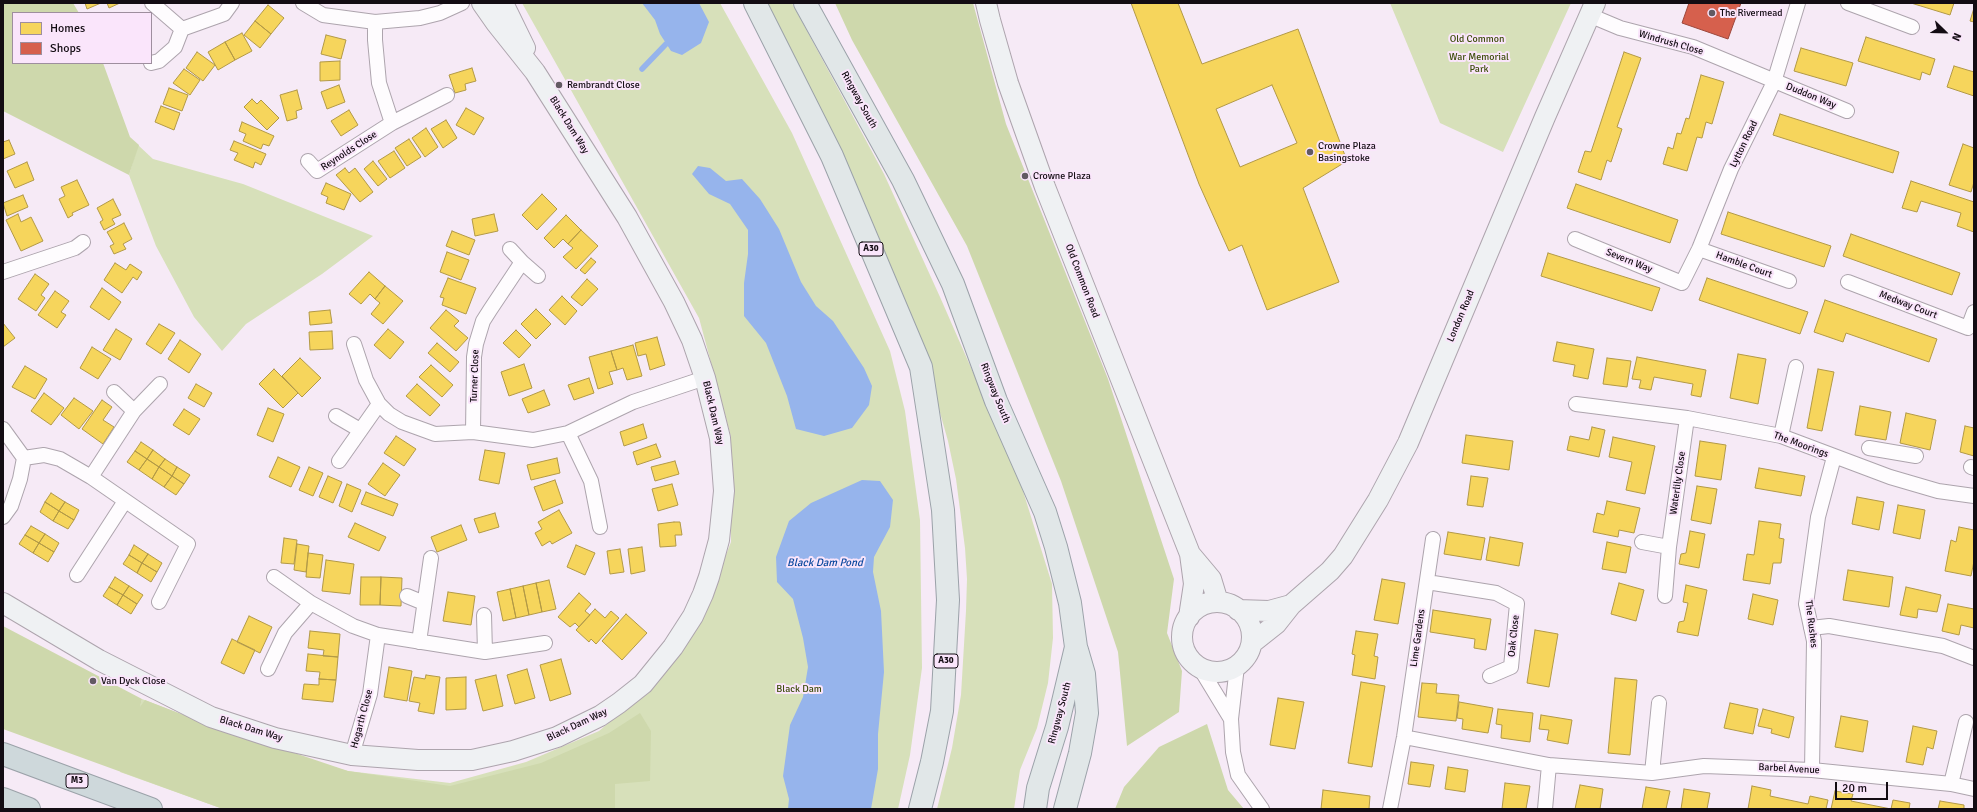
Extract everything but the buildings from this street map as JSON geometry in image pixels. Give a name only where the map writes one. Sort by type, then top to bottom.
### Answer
[{"type":"highway","name":"M3","points":[[3,754],[151,809]]},
{"type":"highway","points":[[3,799],[29,809]]},
{"type":"main road","name":"A30","points":[[754,3],[832,156],[921,367],[943,510],[948,600],[942,711],[932,762],[920,809]]},
{"type":"main road","name":"Ringway South","points":[[805,3],[903,180],[953,284],[996,401],[1045,512],[1065,581],[1076,647],[1057,728],[1038,788],[1034,809]]},
{"type":"main road","points":[[1065,809],[1080,753],[1087,713],[1084,674],[1076,647]]},
{"type":"street","points":[[152,3],[182,29]]},
{"type":"street","points":[[152,63],[159,61],[174,47],[182,29],[224,14],[232,3]]},
{"type":"street","points":[[303,3],[323,15],[375,22],[420,18],[440,13],[462,3]]},
{"type":"street","name":"Black Dam Way","points":[[3,603],[99,660],[211,717],[275,738],[352,755],[418,760],[472,760],[513,751],[556,737],[600,716],[619,703],[643,684],[673,647],[693,616],[709,577],[719,540],[724,491],[720,438],[705,378],[692,340],[671,296],[627,217],[535,72],[482,3]]},
{"type":"street","name":"Black Dam Way","points":[[503,3],[535,72]]},
{"type":"street","name":"Old Common Road","points":[[986,3],[1008,83],[1045,187],[1190,554],[1194,584],[1189,617]]},
{"type":"street","name":"Lytton Road","points":[[1682,283],[1699,249],[1731,169],[1774,82],[1798,3]]},
{"type":"street","points":[[1848,3],[1912,26]]},
{"type":"street","name":"Windrush Close","points":[[1592,9],[1620,28],[1693,47],[1774,82]]},
{"type":"street","name":"London Road","points":[[1252,643],[1276,624],[1291,605],[1330,571],[1343,556],[1378,500],[1408,443],[1592,9]]},
{"type":"street","points":[[375,22],[374,40],[379,83],[392,123]]},
{"type":"street","name":"Duddon Way","points":[[1774,82],[1847,111]]},
{"type":"street","name":"Reynolds Close","points":[[308,161],[318,171],[392,123],[447,95]]},
{"type":"street","name":"Severn Way","points":[[1576,239],[1682,283]]},
{"type":"street","points":[[3,272],[80,249]]},
{"type":"street","points":[[510,249],[538,276]]},
{"type":"street","name":"Hamble Court","points":[[1699,249],[1790,281]]},
{"type":"street","name":"Turner Close","points":[[474,432],[474,357],[478,338],[490,310],[522,262]]},
{"type":"street","name":"Medway Court","points":[[1848,282],[1968,328],[1974,312]]},
{"type":"street","points":[[354,344],[366,380],[379,404],[389,414],[402,422],[423,431],[435,434],[474,432],[533,440],[568,433],[633,402],[705,378]]},
{"type":"street","points":[[1780,436],[1796,367]]},
{"type":"street","points":[[90,478],[134,411],[160,384]]},
{"type":"street","points":[[114,392],[134,411]]},
{"type":"street","points":[[339,461],[379,404]]},
{"type":"street","name":"The Moorings","points":[[1576,404],[1687,418],[1780,436],[1890,477],[1938,491],[1974,496]]},
{"type":"street","points":[[336,416],[360,430]]},
{"type":"street","name":"Waterlily Close","points":[[1665,596],[1669,547],[1687,418]]},
{"type":"street","points":[[3,429],[24,458],[20,479],[11,506],[3,517]]},
{"type":"street","points":[[568,433],[591,481],[600,527]]},
{"type":"street","points":[[1869,448],[1916,456]]},
{"type":"street","points":[[1890,477],[1893,452]]},
{"type":"street","points":[[24,458],[44,455],[60,459],[188,544],[159,602]]},
{"type":"street","name":"The Rushes","points":[[1812,770],[1815,665],[1814,640],[1806,604],[1818,517],[1834,457]]},
{"type":"street","points":[[591,481],[604,495]]},
{"type":"street","points":[[77,575],[125,501]]},
{"type":"street","name":"Lime Gardens","points":[[1390,809],[1404,737],[1433,539]]},
{"type":"street","points":[[1642,542],[1669,547]]},
{"type":"street","name":"Old Common Road","points":[[1190,554],[1211,579],[1218,602]]},
{"type":"street","points":[[419,642],[431,558]]},
{"type":"street","points":[[274,577],[311,603],[353,626],[378,635],[485,652],[545,643]]},
{"type":"street","name":"Oak Close","points":[[1427,582],[1496,593],[1517,604],[1511,667],[1490,676]]},
{"type":"street","points":[[407,596],[424,603]]},
{"type":"street","points":[[1200,668],[1215,672],[1227,671],[1238,666],[1244,660],[1252,643],[1252,631],[1248,620],[1238,610],[1218,602],[1201,607],[1189,617],[1183,629],[1182,640],[1185,652],[1200,668],[1231,719]]},
{"type":"street","points":[[268,669],[285,633],[311,603]]},
{"type":"street","name":"London Road","points":[[1238,610],[1269,611],[1291,605]]},
{"type":"street","points":[[484,615],[485,652]]},
{"type":"street","points":[[1811,628],[1829,626],[1943,646],[1974,658]]},
{"type":"street","name":"Hogarth Close","points":[[352,755],[370,694],[378,635]]},
{"type":"street","points":[[1238,666],[1231,719],[1233,752],[1238,775],[1262,809]]},
{"type":"street","points":[[1652,773],[1659,703]]},
{"type":"street","points":[[1951,784],[1966,722]]},
{"type":"street","points":[[1404,737],[1549,765],[1545,809]]},
{"type":"street","name":"Barbel Avenue","points":[[1549,765],[1652,773],[1704,766],[1812,770],[1951,784],[1974,789]]},
{"type":"green space","points":[[3,3],[73,3],[78,12],[12,12],[12,64],[103,64],[130,137],[139,145],[129,175],[3,111]]},
{"type":"green space","name":"Black Dam","points":[[522,3],[720,3],[792,133],[890,351],[905,411],[920,520],[922,668],[910,755],[898,809],[223,809],[120,772],[142,699],[279,752],[348,771],[450,783],[526,762],[599,731],[658,681],[699,623],[731,542],[731,437],[699,318]]},
{"type":"green space","points":[[760,3],[792,3],[884,174],[1018,475],[1052,584],[1053,638],[1048,683],[1037,728],[1020,770],[1014,809],[937,809],[952,748],[961,695],[967,579],[965,548],[956,479],[948,441],[924,356]]},
{"type":"green space","points":[[835,3],[973,3],[1006,124],[1108,379],[1174,579],[1167,633],[1182,671],[1179,712],[1127,746],[1118,652],[1061,481],[967,246],[852,40]]},
{"type":"green space","name":"War Memorial Park","points":[[1390,3],[1571,3],[1503,152],[1440,123]]},
{"type":"green space","points":[[138,145],[153,159],[243,184],[373,236],[322,274],[246,324],[222,351],[194,317],[156,246],[129,175]]},
{"type":"green space","points":[[3,626],[142,699],[140,707],[145,700],[194,719],[348,771],[450,786],[541,763],[609,733],[640,713],[651,731],[650,781],[615,784],[615,809],[223,809],[3,729]]},
{"type":"green space","points":[[1207,724],[1228,790],[1244,809],[1115,809],[1124,787],[1159,747]]},
{"type":"water","points":[[642,3],[699,3],[709,22],[701,43],[682,55],[671,51],[660,34],[655,20]]},
{"type":"water","points":[[698,166],[710,168],[726,181],[742,179],[760,199],[779,229],[801,282],[816,306],[833,321],[864,368],[872,386],[869,405],[852,428],[824,436],[796,429],[787,396],[766,343],[744,316],[744,283],[748,254],[748,230],[730,204],[709,194],[692,174]]},
{"type":"water","name":"Black Dam Pond","points":[[862,480],[880,481],[893,500],[890,527],[874,557],[873,572],[881,611],[884,672],[878,734],[878,769],[871,809],[788,809],[789,799],[783,776],[790,725],[803,697],[808,667],[803,638],[793,599],[777,582],[776,557],[789,521],[811,503]]},
{"type":"waterway","points":[[642,69],[666,44]]},
{"type":"place","name":"The Rivermead","points":[[1712,13]]},
{"type":"place","name":"Rembrandt Close","points":[[559,85]]},
{"type":"place","name":"Crowne Plaza Basingstoke","points":[[1310,152]]},
{"type":"place","name":"Crowne Plaza","points":[[1025,176]]},
{"type":"place","name":"Van Dyck Close","points":[[93,681]]},
{"type":"park label","name":"Old Common","points":[[1477,39]]}]
